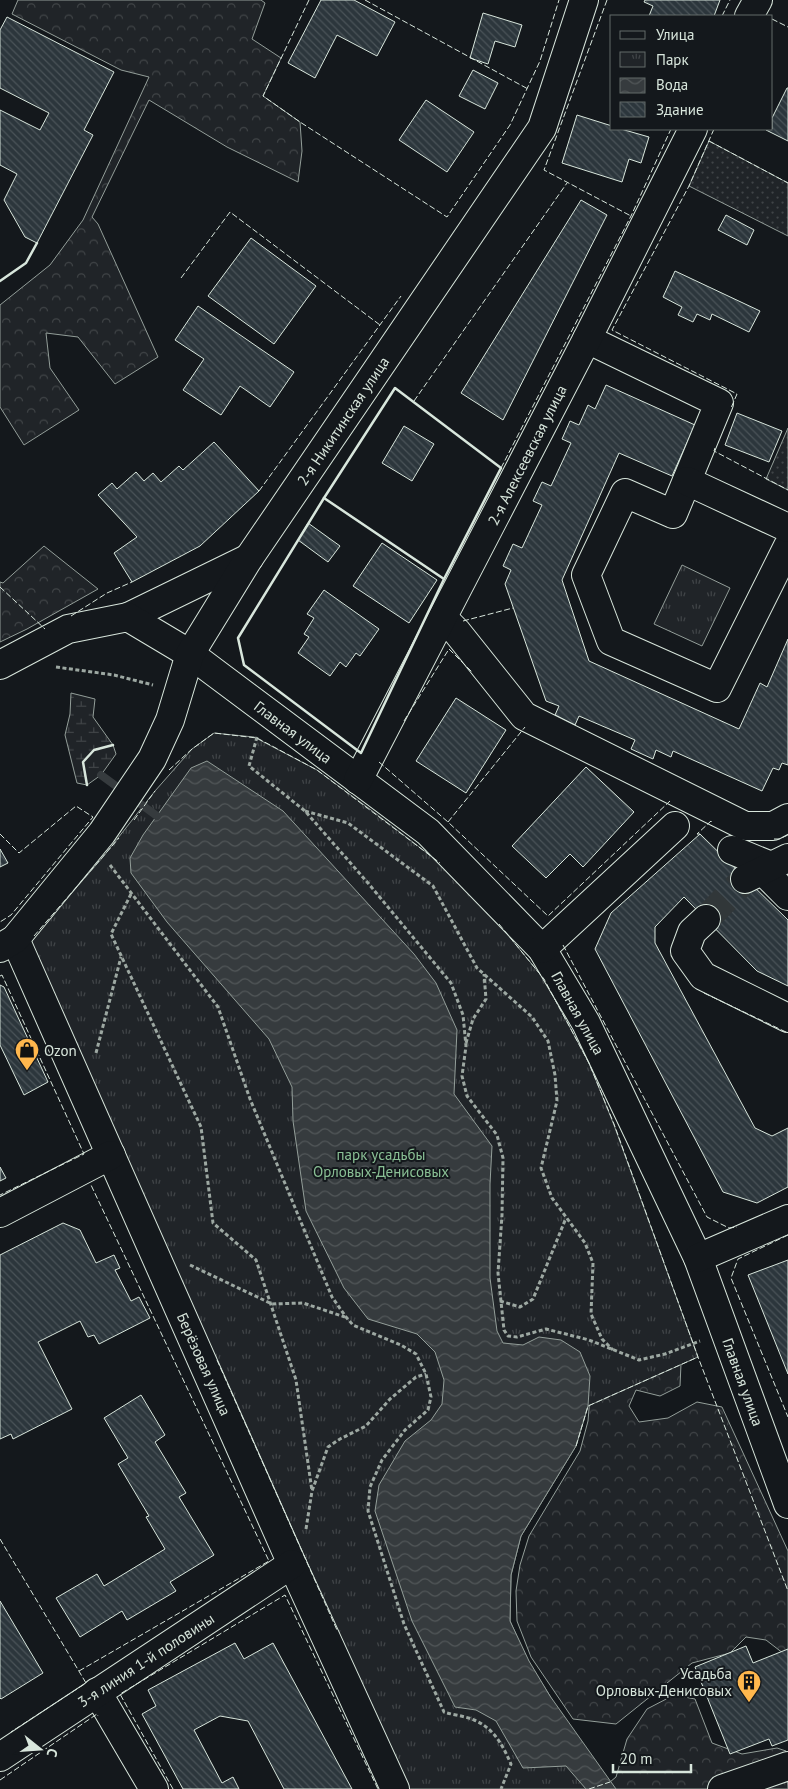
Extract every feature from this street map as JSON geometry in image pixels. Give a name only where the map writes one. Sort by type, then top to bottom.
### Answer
[{"type":"street","name":"2-я Никитинская улица","points":[[8,943],[102,833],[152,759],[170,720],[190,654],[249,558],[542,128],[584,0]]},
{"type":"street","points":[[750,15],[758,0]]},
{"type":"street","name":"2-я Алексеевская улица","points":[[358,780],[692,130]]},
{"type":"street","points":[[587,338],[719,402],[673,514],[625,493],[586,575],[611,640],[716,688],[788,546]]},
{"type":"street","points":[[687,481],[788,528]]},
{"type":"street","points":[[0,665],[68,629],[128,617],[249,558]]},
{"type":"street","points":[[128,617],[190,654]]},
{"type":"street","points":[[443,618],[457,632],[524,716],[745,826],[774,826],[788,818]]},
{"type":"street","name":"Главная улица","points":[[190,654],[428,832],[542,949],[586,1023],[698,1258],[788,1504]]},
{"type":"street","points":[[542,949],[675,826]]},
{"type":"street","points":[[732,850],[767,868],[788,896]]},
{"type":"street","points":[[706,919],[692,932],[685,950],[703,976],[788,1018]]},
{"type":"street","name":"Берёзовая улица","points":[[8,943],[111,1155],[292,1564],[395,1789]]},
{"type":"street","points":[[0,1214],[111,1155]]},
{"type":"street","points":[[698,1258],[788,1219]]},
{"type":"street","name":"3-я линия 1-й половины","points":[[4,1746],[97,1692],[292,1564]]},
{"type":"street","points":[[97,1692],[154,1789]]},
{"type":"street","points":[[722,1789],[788,1766]]},
{"type":"path","points":[[93,672],[114,675],[178,691]]},
{"type":"path","points":[[259,732],[249,766],[305,811],[451,983],[463,1015],[466,1046]]},
{"type":"path","points":[[305,811],[348,823],[433,886],[477,968],[532,1017],[548,1042],[555,1075],[557,1101],[541,1168],[552,1198],[585,1243],[593,1263],[591,1314],[602,1339],[615,1352]]},
{"type":"path","points":[[111,868],[218,1007],[250,1099],[332,1297],[353,1325],[402,1344],[416,1354],[426,1374],[431,1396],[428,1410],[405,1430],[382,1460],[370,1487],[368,1511],[404,1624],[444,1712],[473,1719],[489,1728],[503,1747],[512,1764],[501,1789]]},
{"type":"path","points":[[130,894],[111,934],[201,1127],[213,1223],[256,1260],[272,1304],[296,1380],[312,1491],[328,1447],[366,1426],[390,1399],[416,1377],[426,1374]]},
{"type":"path","points":[[100,1062],[96,1054],[121,957]]},
{"type":"path","points":[[484,974],[486,999],[473,1019],[466,1046],[462,1076],[467,1096],[497,1135],[503,1158],[498,1272],[504,1330],[508,1336],[517,1337],[546,1329],[589,1340],[639,1360],[665,1354],[703,1340]]},
{"type":"path","points":[[500,1301],[520,1307],[533,1299],[566,1218]]},
{"type":"path","points":[[184,1262],[272,1304],[303,1303],[346,1317]]},
{"type":"green space","points":[[18,0],[261,0],[265,3],[252,39],[281,58],[263,96],[300,122],[302,151],[298,182],[227,147],[149,100],[92,217],[98,224],[158,357],[115,384],[78,337],[46,333],[50,368],[79,410],[24,445],[0,407],[0,305],[50,265],[83,220],[149,77],[121,70],[12,14]]},
{"type":"green space","points":[[709,141],[788,183],[788,236],[689,186]]},
{"type":"green space","points":[[788,428],[788,490],[766,479]]},
{"type":"green space","points":[[44,546],[98,589],[0,642],[0,582],[3,583]]},
{"type":"green space","points":[[682,565],[730,588],[702,646],[654,624]]},
{"type":"green space","points":[[71,693],[95,699],[93,717],[113,745],[116,754],[101,775],[87,785],[77,783],[65,735],[70,714]]},
{"type":"green space","name":"парк усадьбы Орловых-Денисовых","points":[[214,733],[254,737],[317,770],[371,810],[448,869],[494,918],[544,979],[589,1063],[614,1125],[698,1357],[588,1406],[576,1446],[521,1536],[511,1575],[510,1621],[528,1661],[550,1696],[589,1789],[408,1789],[30,941],[103,857],[155,791],[192,749]]},
{"type":"green space","points":[[681,1364],[680,1386],[660,1396],[636,1390],[629,1406],[639,1422],[668,1418],[697,1402],[722,1407],[788,1551],[788,1657],[766,1640],[746,1637],[730,1653],[692,1663],[616,1724],[573,1719],[531,1657],[517,1621],[516,1591],[520,1565],[529,1536],[580,1451],[588,1421],[592,1373]]},
{"type":"green space","points":[[674,1695],[695,1699],[712,1743],[742,1754],[777,1748],[786,1751],[788,1789],[589,1789],[610,1782],[616,1777],[627,1739],[647,1709]]},
{"type":"water","points":[[207,761],[283,811],[414,954],[436,983],[457,1030],[454,1094],[492,1146],[490,1278],[497,1331],[503,1343],[523,1345],[539,1337],[561,1340],[580,1352],[590,1376],[588,1406],[576,1446],[521,1536],[511,1575],[510,1621],[529,1661],[550,1696],[616,1789],[586,1789],[566,1766],[523,1768],[496,1721],[476,1710],[455,1707],[412,1621],[375,1511],[379,1485],[405,1441],[431,1420],[442,1404],[444,1380],[435,1352],[417,1334],[368,1319],[344,1288],[306,1211],[293,1121],[292,1087],[269,1039],[167,922],[131,873],[130,858],[143,835],[191,768]]},
{"type":"building","points":[[321,0],[354,0],[395,22],[377,56],[337,35],[315,78],[288,63]]},
{"type":"building","points":[[645,0],[720,0],[714,15],[649,15],[653,6],[644,2]]},
{"type":"building","points":[[483,13],[522,25],[515,47],[495,41],[488,64],[470,58]]},
{"type":"building","points":[[7,17],[114,72],[84,130],[93,135],[37,243],[25,237],[4,200],[17,174],[0,165],[0,110],[40,130],[49,113],[0,88],[0,30]]},
{"type":"building","points":[[473,70],[498,83],[485,109],[459,96]]},
{"type":"building","points":[[788,88],[788,141],[766,130],[773,130],[773,116]]},
{"type":"building","points":[[426,100],[474,132],[447,172],[399,140]]},
{"type":"building","points":[[577,115],[610,125],[610,130],[624,130],[649,137],[641,163],[629,159],[622,182],[562,163]]},
{"type":"building","points":[[581,200],[607,215],[503,420],[461,393]]},
{"type":"building","points":[[726,215],[754,230],[747,245],[718,230]]},
{"type":"building","points":[[251,238],[316,286],[274,344],[208,296]]},
{"type":"building","points":[[675,271],[760,311],[749,332],[712,314],[710,320],[697,314],[693,322],[678,315],[682,307],[663,297]]},
{"type":"building","points":[[198,306],[294,372],[270,407],[240,386],[221,415],[183,390],[204,359],[175,340]]},
{"type":"building","points":[[606,385],[695,425],[672,476],[619,453],[562,580],[589,661],[739,729],[760,683],[767,687],[788,639],[788,765],[782,763],[779,770],[773,768],[762,791],[673,751],[671,757],[656,750],[653,759],[631,749],[635,740],[579,716],[575,725],[555,715],[559,706],[546,701],[505,584],[511,570],[503,566],[513,544],[522,548],[542,505],[533,501],[542,482],[551,486],[571,443],[562,439],[570,421],[579,425],[588,405],[595,409]]},
{"type":"building","points":[[737,413],[782,431],[769,462],[725,445]]},
{"type":"building","points":[[404,426],[434,444],[412,481],[382,463]]},
{"type":"building","points":[[214,442],[259,491],[200,546],[132,582],[114,553],[137,537],[98,495],[112,483],[117,489],[136,472],[144,481],[153,473],[161,482],[179,466],[183,470]]},
{"type":"building","points":[[308,523],[340,546],[328,562],[298,540]]},
{"type":"building","points":[[382,543],[437,580],[409,623],[353,586]]},
{"type":"building","points":[[324,590],[379,629],[360,656],[356,653],[346,667],[340,662],[330,676],[298,653],[309,637],[304,634],[314,618],[307,614]]},
{"type":"building","points":[[456,698],[506,730],[466,793],[416,761]]},
{"type":"building","points":[[586,767],[634,812],[583,867],[570,854],[546,878],[512,846]]},
{"type":"building","points":[[700,834],[788,920],[788,986],[757,971],[684,897],[655,927],[655,943],[755,1128],[772,1136],[788,1128],[788,1187],[757,1203],[723,1192],[595,949],[611,913]]},
{"type":"building","points":[[0,849],[8,863],[0,867]]},
{"type":"building","points":[[0,985],[4,987],[48,1082],[24,1095],[0,1045]]},
{"type":"building","points":[[0,1167],[6,1178],[0,1181]]},
{"type":"building","points":[[63,1223],[80,1230],[96,1263],[114,1255],[120,1268],[115,1270],[131,1301],[139,1297],[150,1318],[99,1344],[94,1335],[88,1337],[80,1321],[38,1342],[72,1409],[13,1439],[11,1434],[0,1439],[0,1255]]},
{"type":"building","points":[[788,1260],[788,1374],[748,1275]]},
{"type":"building","points":[[141,1395],[165,1435],[155,1442],[186,1493],[179,1497],[214,1555],[170,1582],[176,1591],[127,1620],[122,1611],[80,1637],[56,1598],[97,1574],[104,1586],[165,1549],[146,1517],[149,1516],[118,1464],[128,1458],[104,1418]]},
{"type":"building","points":[[0,1601],[43,1673],[1,1699],[0,1698]]},
{"type":"building","points":[[235,1643],[244,1659],[273,1643],[352,1789],[284,1789],[248,1721],[220,1716],[194,1730],[222,1783],[233,1777],[239,1789],[183,1789],[142,1714],[156,1706],[148,1690]]},
{"type":"building","name":"Усадьба Орловых-Денисовых","points":[[746,1646],[753,1663],[788,1649],[788,1740],[772,1746],[769,1739],[730,1754],[695,1667]]},
{"type":"waterway","points":[[101,775],[157,816]]},
{"type":"tunnel","points":[[706,919],[745,879]]},
{"type":"fence","points":[[309,0],[263,96],[447,217],[510,125],[540,61],[559,0]]},
{"type":"fence","points":[[365,0],[528,89]]},
{"type":"fence","points":[[607,0],[544,170],[631,216]]},
{"type":"fence","points":[[722,15],[730,0]]},
{"type":"fence","points":[[773,20],[788,27]]},
{"type":"fence","points":[[501,468],[631,216],[671,130]]},
{"type":"fence","points":[[714,130],[689,186],[612,330],[737,394],[731,408]]},
{"type":"fence","points":[[709,141],[788,183]]},
{"type":"fence","points":[[414,401],[567,183]]},
{"type":"fence","points":[[181,278],[230,212],[380,325]]},
{"type":"fence","points":[[259,491],[401,296]]},
{"type":"fence","points":[[715,448],[714,451],[788,490]]},
{"type":"fence","points":[[71,616],[107,593],[132,582]]},
{"type":"fence","points":[[0,587],[45,629]]},
{"type":"fence","points":[[463,621],[513,608]]},
{"type":"fence","points":[[404,721],[449,649],[473,673]]},
{"type":"fence","points":[[448,822],[525,727]]},
{"type":"fence","points":[[169,770],[192,749],[214,733],[257,738],[317,770],[440,863]]},
{"type":"fence","points":[[379,762],[448,822],[548,916],[670,801]]},
{"type":"fence","points":[[134,820],[155,791]]},
{"type":"fence","points":[[0,834],[19,853],[76,806],[93,817],[11,915],[0,922]]},
{"type":"fence","points":[[700,834],[697,834],[712,822]]},
{"type":"fence","points":[[774,839],[788,835]]},
{"type":"fence","points":[[34,936],[119,838]]},
{"type":"fence","points":[[499,924],[544,979],[589,1063],[614,1124],[698,1357],[788,1591]]},
{"type":"fence","points":[[563,945],[707,1217],[729,1228],[737,1227]]},
{"type":"fence","points":[[0,976],[2,975],[84,1154],[0,1195]]},
{"type":"fence","points":[[704,993],[788,1033]]},
{"type":"fence","points":[[79,1671],[269,1561],[91,1185]]},
{"type":"fence","points":[[788,1235],[738,1259],[731,1278],[788,1417]]},
{"type":"fence","points":[[576,1446],[588,1406],[698,1357]]},
{"type":"fence","points":[[217,1360],[337,1630]]},
{"type":"fence","points":[[0,1539],[86,1683],[11,1732]]},
{"type":"fence","points":[[173,1789],[120,1694],[285,1595],[378,1789]]},
{"type":"fence","points":[[0,1780],[97,1714],[98,1716]]},
{"type":"fence","points":[[589,1789],[610,1782]]},
{"type":"wall","points":[[0,281],[26,263],[37,243]]},
{"type":"wall","points":[[395,388],[501,468],[444,579],[361,753],[244,665],[238,638],[324,498],[395,388]]},
{"type":"wall","points":[[324,498],[444,579]]},
{"type":"wall","points":[[87,785],[83,762],[94,750],[113,745]]},
{"type":"place","name":"Ozon","points":[[27,1071]]},
{"type":"place","name":"Усадьба Орловых-Денисовых","points":[[749,1703]]}]
